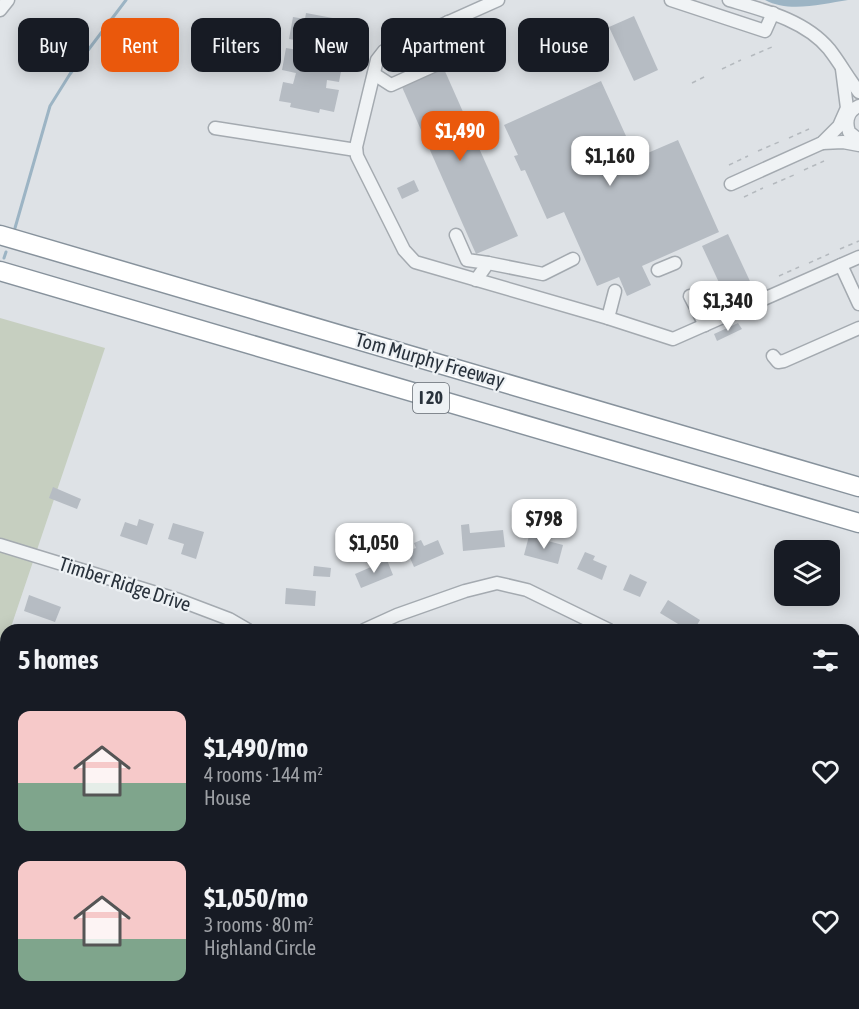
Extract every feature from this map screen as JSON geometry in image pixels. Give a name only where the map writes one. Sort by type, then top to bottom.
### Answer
[{"type":"highway","name":"Tom Murphy Freeway","points":[[0,235],[859,487]]},
{"type":"highway","name":"Tom Murphy Freeway","points":[[0,271],[859,523]]},
{"type":"highway","points":[[801,470],[859,481]]},
{"type":"street","points":[[0,10],[8,0]]},
{"type":"street","points":[[457,18],[498,0]]},
{"type":"street","points":[[671,0],[765,31],[773,13]]},
{"type":"street","points":[[729,0],[773,13],[811,33],[829,49],[859,92]]},
{"type":"street","points":[[381,55],[377,60],[356,150],[404,250],[415,262],[609,318],[673,339],[859,257]]},
{"type":"street","points":[[842,69],[847,108],[854,128]]},
{"type":"street","points":[[374,74],[391,85],[420,72]]},
{"type":"street","points":[[731,184],[822,143],[839,126],[854,128]]},
{"type":"street","points":[[215,128],[356,150]]},
{"type":"street","points":[[822,143],[843,142],[854,128]]},
{"type":"street","points":[[456,235],[467,260],[543,274],[573,260]]},
{"type":"street","points":[[476,280],[488,263]]},
{"type":"street","points":[[658,270],[675,263]]},
{"type":"street","points":[[841,265],[859,304]]},
{"type":"street","points":[[609,318],[615,291]]},
{"type":"street","points":[[690,296],[697,314],[705,325]]},
{"type":"street","points":[[773,356],[778,362],[784,361],[859,328]]},
{"type":"street","name":"Timber Ridge Drive","points":[[0,545],[180,600],[238,624]]},
{"type":"street","points":[[377,624],[456,594],[497,583],[527,590],[597,624]]},
{"type":"path","points":[[751,56],[772,47]]},
{"type":"path","points":[[722,69],[741,60]]},
{"type":"path","points":[[692,83],[706,76]]},
{"type":"path","points":[[789,138],[809,129]]},
{"type":"path","points":[[758,151],[779,142]]},
{"type":"path","points":[[729,165],[748,156]]},
{"type":"path","points":[[804,170],[824,161]]},
{"type":"path","points":[[773,184],[794,175]]},
{"type":"path","points":[[744,197],[764,188]]},
{"type":"path","points":[[840,249],[859,241]]},
{"type":"path","points":[[809,263],[829,254]]},
{"type":"path","points":[[779,276],[799,267]]},
{"type":"green space","points":[[0,318],[105,348],[12,624],[0,624]]},
{"type":"water","points":[[765,0],[848,0],[795,7],[774,4]]},
{"type":"building","points":[[306,13],[333,18],[305,18]]},
{"type":"building","points":[[634,16],[658,70],[634,81],[609,27]]},
{"type":"building","points":[[293,17],[299,18],[293,18],[293,40],[289,39]]},
{"type":"building","points":[[286,48],[293,49],[293,72],[341,72],[339,82],[327,80],[326,88],[339,90],[334,112],[320,109],[319,113],[290,107],[291,103],[279,101],[283,82],[293,84],[296,73],[282,70]]},
{"type":"building","points":[[437,72],[445,72],[518,236],[476,254],[402,87]]},
{"type":"building","points":[[601,81],[636,158],[678,140],[719,232],[642,266],[651,285],[627,296],[619,277],[597,286],[564,212],[547,219],[525,170],[521,171],[514,156],[518,155],[504,125]]},
{"type":"building","points":[[414,180],[419,191],[402,199],[397,188]]},
{"type":"building","points":[[728,234],[755,292],[729,304],[702,246]]},
{"type":"building","points":[[738,323],[742,329],[717,341],[714,334]]},
{"type":"building","points":[[53,487],[81,499],[77,509],[49,498]]},
{"type":"building","points":[[139,519],[154,524],[147,545],[120,536],[125,522],[137,526]]},
{"type":"building","points":[[173,523],[204,532],[196,559],[181,554],[184,544],[168,539]]},
{"type":"building","points":[[469,524],[470,533],[503,530],[505,547],[463,551],[461,525]]},
{"type":"building","points":[[529,536],[563,545],[558,564],[524,555]]},
{"type":"building","points":[[421,540],[424,546],[438,540],[444,554],[414,567],[407,551],[416,548],[414,543]]},
{"type":"building","points":[[585,552],[595,556],[593,560],[607,566],[602,580],[577,569]]},
{"type":"building","points":[[387,560],[393,575],[361,588],[355,574]]},
{"type":"building","points":[[314,566],[331,568],[330,577],[313,576]]},
{"type":"building","points":[[630,574],[647,582],[640,597],[623,590]]},
{"type":"building","points":[[286,588],[316,591],[315,606],[285,604]]},
{"type":"building","points":[[29,595],[61,607],[55,622],[24,611]]},
{"type":"building","points":[[668,600],[700,620],[698,624],[678,624],[660,613]]},
{"type":"waterway","points":[[15,228],[50,106],[70,74],[126,0]]},
{"type":"waterway","points":[[4,258],[6,252]]}]
